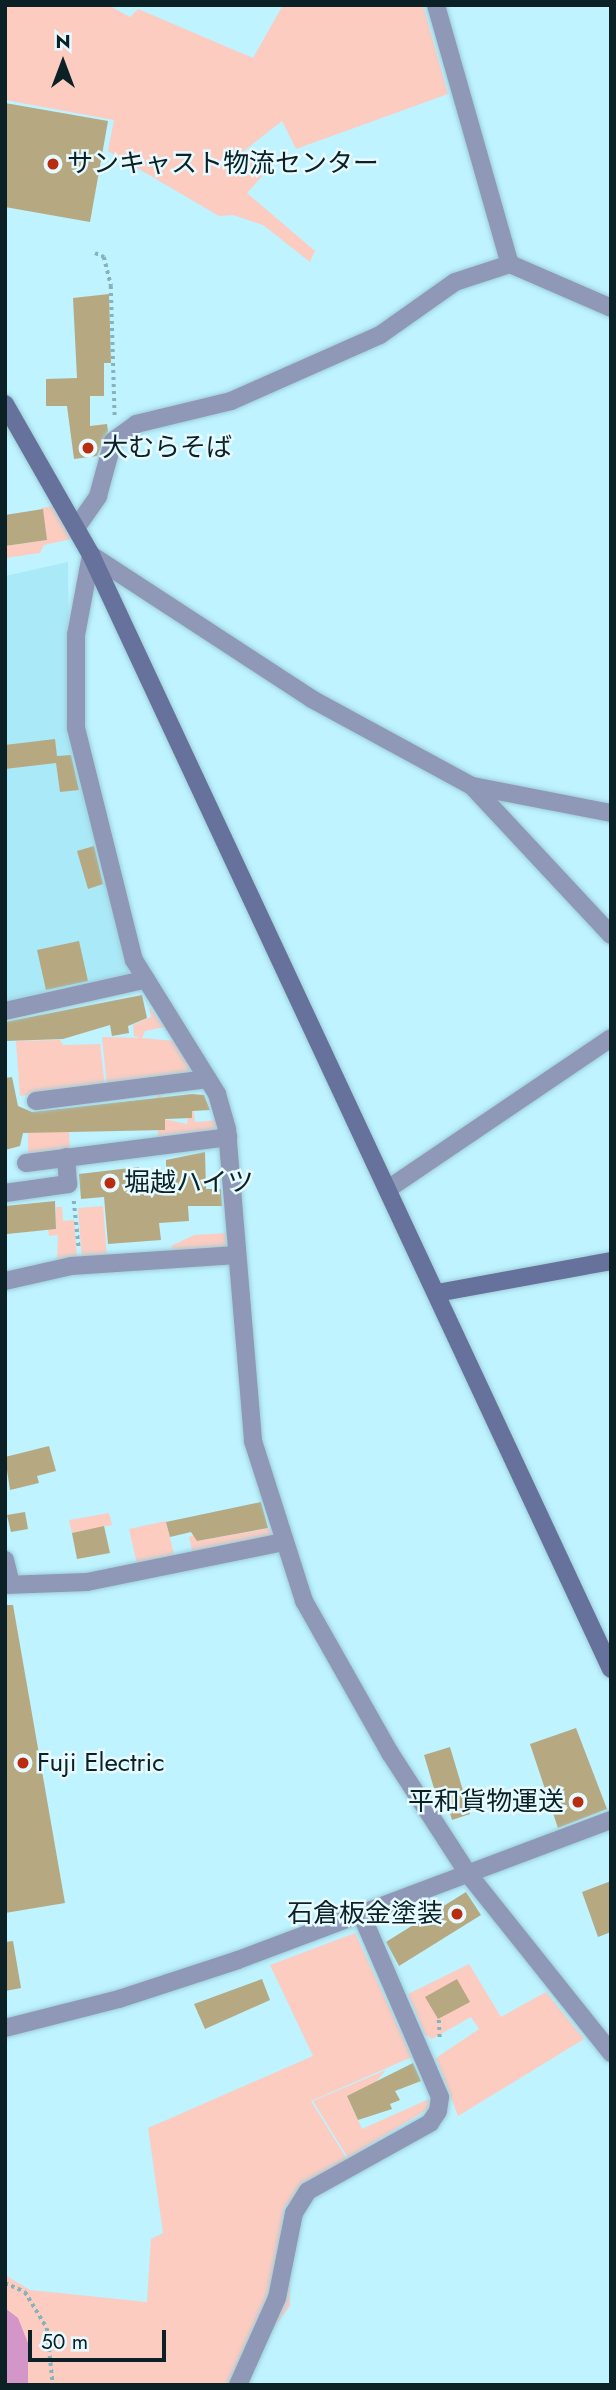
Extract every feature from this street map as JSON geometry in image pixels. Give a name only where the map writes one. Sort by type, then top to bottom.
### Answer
[{"type":"street","points":[[436,5],[510,264]]},
{"type":"street","points":[[76,528],[98,496],[113,441],[136,425],[231,401],[367,341],[455,282],[510,264],[611,308]]},
{"type":"street","points":[[5,404],[91,555],[611,1669]]},
{"type":"street","points":[[91,555],[312,699],[472,786],[611,813]]},
{"type":"street","points":[[91,555],[76,635],[76,727],[144,980],[208,1079],[228,1137],[253,1441],[304,1601],[390,1753],[469,1875],[611,2053]]},
{"type":"street","points":[[472,786],[611,935]]},
{"type":"street","points":[[5,1011],[144,980]]},
{"type":"street","points":[[388,1189],[611,1038]]},
{"type":"street","points":[[36,1101],[208,1079]]},
{"type":"street","points":[[26,1163],[228,1137]]},
{"type":"street","points":[[5,1193],[68,1184],[66,1157]]},
{"type":"street","points":[[5,1281],[81,1265],[237,1255]]},
{"type":"street","points":[[437,1293],[611,1261]]},
{"type":"street","points":[[5,1560],[8,1584],[87,1582],[284,1542]]},
{"type":"street","points":[[5,2028],[119,1999],[362,1916],[611,1820]]},
{"type":"street","points":[[238,2385],[277,2298],[293,2213],[308,2191],[430,2123],[438,2111],[440,2096],[362,1916]]},
{"type":"path","points":[[95,253],[104,257],[111,286],[116,397],[113,441]]},
{"type":"path","points":[[68,1184],[81,1265]]},
{"type":"path","points":[[439,2020],[440,2041]]},
{"type":"path","points":[[5,2283],[25,2292],[47,2328],[53,2385]]},
{"type":"shaded area","points":[[5,5],[108,5],[130,17],[138,9],[253,58],[283,5],[423,5],[448,94],[296,149],[282,121],[244,151],[264,174],[247,193],[315,251],[310,262],[263,225],[233,215],[219,216],[108,151],[114,120],[5,100]]},
{"type":"shaded area","points":[[53,506],[71,539],[44,545],[40,553],[5,558],[5,546],[47,540],[41,508]]},
{"type":"shaded area","points":[[68,562],[69,705],[132,975],[5,1003],[5,576]]},
{"type":"shaded area","points":[[149,1007],[164,1027],[145,1031],[142,1038],[174,1041],[193,1071],[107,1086],[102,1037],[141,1038],[134,1036],[133,1025],[151,1017]]},
{"type":"shaded area","points":[[60,1040],[63,1045],[100,1044],[105,1088],[20,1096],[16,1041]]},
{"type":"shaded area","points":[[192,1094],[195,1122],[219,1120],[213,1133],[158,1138],[157,1095],[161,1095],[163,1119],[187,1124]]},
{"type":"shaded area","points":[[69,1131],[70,1151],[28,1156],[28,1133]]},
{"type":"shaded area","points":[[103,1206],[107,1258],[82,1260],[78,1208]]},
{"type":"shaded area","points":[[56,1207],[62,1207],[63,1221],[74,1220],[77,1257],[57,1259],[58,1235],[49,1236],[48,1230],[56,1229]]},
{"type":"shaded area","points":[[226,1233],[226,1248],[174,1251],[171,1246],[194,1235]]},
{"type":"shaded area","points":[[109,1513],[112,1525],[72,1533],[69,1520]]},
{"type":"shaded area","points":[[166,1521],[175,1559],[138,1568],[129,1529]]},
{"type":"shaded area","points":[[270,1528],[273,1537],[193,1555],[189,1537],[195,1535],[197,1541]]},
{"type":"shaded area","points":[[355,1933],[412,2057],[311,2101],[348,2161],[285,2206],[275,2273],[290,2284],[290,2306],[231,2385],[5,2385],[5,2275],[30,2290],[147,2302],[151,2239],[163,2233],[148,2128],[313,2056],[270,1965]]},
{"type":"shaded area","points":[[469,1964],[501,2017],[546,1992],[584,2039],[458,2116],[436,2058],[479,2029],[471,2017],[432,2039],[425,2035],[408,1994]]},
{"type":"shaded area","points":[[386,2070],[373,2085],[347,2096],[362,2129],[429,2099],[428,2109],[348,2158],[313,2101]]},
{"type":"shaded area","points":[[5,2308],[18,2318],[28,2343],[28,2385],[5,2385]]},
{"type":"building","name":"サンキャスト物流センター","points":[[5,103],[108,121],[90,222],[5,207]]},
{"type":"building","points":[[109,294],[111,363],[104,363],[104,396],[90,396],[90,426],[107,424],[108,431],[97,456],[74,459],[67,406],[46,406],[46,379],[77,378],[73,298]]},
{"type":"building","points":[[43,509],[47,540],[5,546],[5,515]]},
{"type":"building","points":[[55,739],[57,756],[71,755],[79,790],[60,792],[56,763],[5,769],[5,745]]},
{"type":"building","points":[[94,846],[103,884],[88,889],[77,851]]},
{"type":"building","points":[[79,941],[88,981],[46,990],[37,950]]},
{"type":"building","points":[[142,995],[147,1018],[128,1026],[129,1033],[112,1036],[110,1025],[63,1039],[5,1041],[5,1022]]},
{"type":"building","points":[[12,1077],[18,1106],[32,1112],[192,1094],[204,1095],[210,1110],[192,1111],[192,1118],[165,1119],[165,1130],[23,1133],[20,1146],[5,1150],[5,1078]]},
{"type":"building","points":[[205,1152],[206,1189],[221,1189],[222,1206],[188,1206],[189,1221],[159,1223],[161,1240],[108,1244],[104,1197],[81,1199],[79,1174],[139,1167],[140,1176],[166,1174],[166,1160]]},
{"type":"building","points":[[55,1201],[56,1229],[7,1234],[5,1206]]},
{"type":"building","points":[[49,1446],[56,1471],[37,1476],[39,1483],[10,1490],[5,1457]]},
{"type":"building","points":[[261,1502],[268,1528],[197,1541],[191,1532],[170,1537],[166,1522]]},
{"type":"building","points":[[25,1512],[28,1529],[11,1532],[7,1515]]},
{"type":"building","points":[[104,1526],[110,1553],[77,1559],[72,1533]]},
{"type":"building","name":"Fuji Electric","points":[[5,1605],[13,1605],[65,1903],[5,1913]]},
{"type":"building","points":[[576,1728],[607,1809],[558,1828],[530,1744]]},
{"type":"building","points":[[450,1747],[470,1814],[452,1820],[447,1803],[439,1805],[424,1755]]},
{"type":"building","points":[[611,1881],[611,1932],[598,1937],[582,1892]]},
{"type":"building","points":[[466,1892],[481,1915],[399,1966],[386,1942]]},
{"type":"building","points":[[13,1941],[21,1988],[5,1991],[5,1942]]},
{"type":"building","points":[[262,1979],[270,2000],[205,2029],[194,2004]]},
{"type":"building","points":[[457,1979],[470,2002],[438,2019],[425,1997]]},
{"type":"building","points":[[413,2063],[421,2081],[395,2091],[400,2100],[390,2104],[392,2109],[358,2120],[347,2096]]},
{"type":"place","name":"サンキャスト物流センター","points":[[53,164]]},
{"type":"place","name":"大むらそば","points":[[88,448]]},
{"type":"place","name":"堀越ハイツ","points":[[110,1183]]},
{"type":"place","name":"Fuji Electric","points":[[23,1763]]},
{"type":"place","name":"平和貨物運送","points":[[578,1802]]},
{"type":"place","name":"石倉板金塗装","points":[[457,1914]]}]
